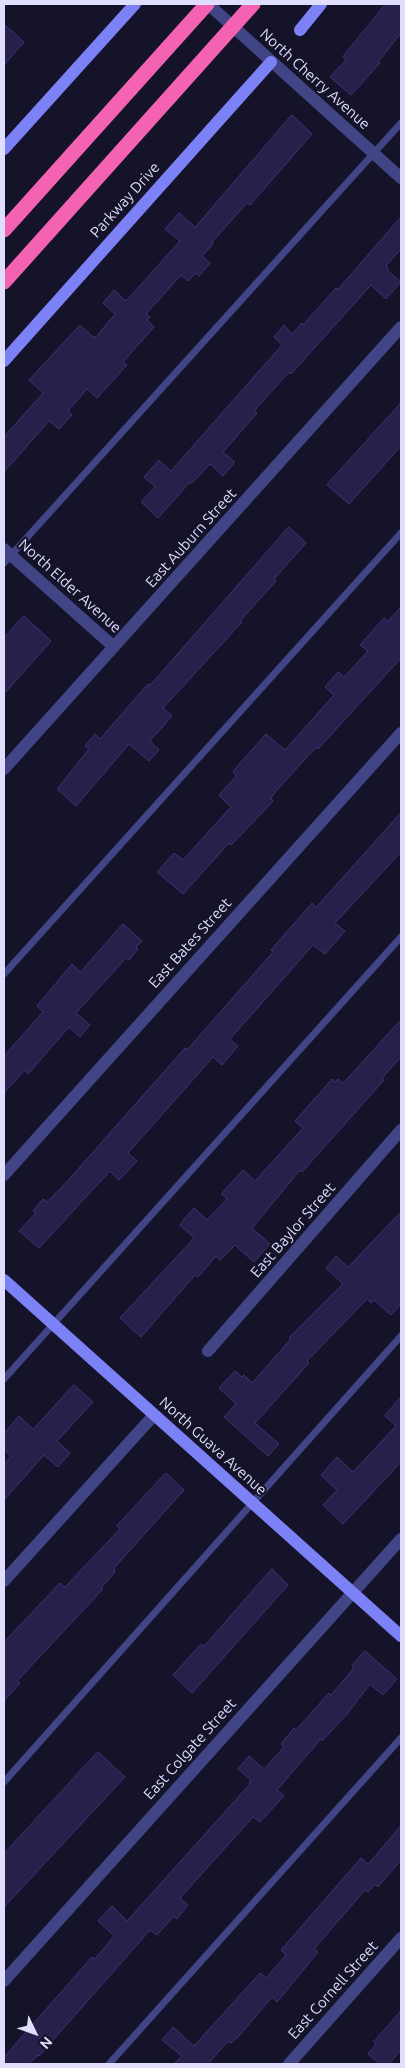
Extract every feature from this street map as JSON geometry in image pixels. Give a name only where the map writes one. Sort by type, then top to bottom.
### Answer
[{"type":"highway","points":[[4,230],[207,4]]},
{"type":"highway","points":[[4,282],[253,4]]},
{"type":"street","points":[[4,148],[135,4]]},
{"type":"street","name":"North Cherry Avenue","points":[[207,4],[401,178]]},
{"type":"street","points":[[300,30],[321,4]]},
{"type":"street","name":"Parkway Drive","points":[[4,361],[271,62]]},
{"type":"street","name":"East Auburn Street","points":[[4,769],[401,328]]},
{"type":"street","name":"North Elder Avenue","points":[[6,556],[114,647]]},
{"type":"street","name":"East Bates Street","points":[[4,1175],[401,733]]},
{"type":"street","name":"East Baylor Street","points":[[208,1352],[401,1130]]},
{"type":"street","name":"North Guava Avenue","points":[[4,1280],[401,1636]]},
{"type":"street","points":[[4,1581],[154,1415]]},
{"type":"street","name":"East Colgate Street","points":[[4,1981],[401,1539]]},
{"type":"street","name":"East Cornell Street","points":[[288,2064],[401,1938]]},
{"type":"lane","points":[[6,556],[401,123]]},
{"type":"lane","points":[[4,974],[401,533]]},
{"type":"lane","points":[[4,1379],[401,937]]},
{"type":"lane","points":[[4,1782],[401,1336]]},
{"type":"lane","points":[[109,2064],[401,1738]]},
{"type":"building","points":[[386,4],[401,4],[401,33],[378,62],[380,63],[351,95],[330,77],[346,60],[343,57]]},
{"type":"building","points":[[4,24],[24,42],[4,65]]},
{"type":"building","points":[[292,115],[312,134],[250,205],[247,203],[212,242],[213,244],[202,256],[210,263],[199,276],[196,273],[188,281],[181,275],[146,314],[150,317],[147,320],[154,327],[123,362],[127,365],[97,398],[87,389],[68,411],[72,415],[59,429],[49,421],[4,472],[4,437],[43,393],[29,380],[80,325],[93,337],[96,337],[115,314],[103,303],[114,290],[126,301],[180,241],[165,229],[179,213],[195,227]]},
{"type":"building","points":[[401,217],[401,249],[386,266],[387,270],[401,282],[386,299],[371,285],[291,374],[289,372],[254,411],[257,413],[223,452],[235,462],[223,476],[210,464],[192,483],[190,482],[158,518],[141,502],[155,487],[144,477],[159,460],[171,471],[282,345],[274,337],[284,325],[292,334],[302,323],[303,325],[336,288],[338,289]]},
{"type":"building","points":[[401,403],[401,446],[349,504],[327,485]]},
{"type":"building","points":[[289,527],[306,543],[274,579],[276,581],[240,621],[242,622],[163,708],[172,716],[150,741],[159,750],[149,761],[129,744],[76,806],[57,789],[89,749],[85,746],[95,734],[100,739]]},
{"type":"building","points":[[401,607],[401,658],[318,749],[316,747],[277,790],[271,798],[273,801],[264,811],[231,845],[229,843],[183,894],[157,872],[174,853],[183,860],[231,807],[219,795],[236,776],[233,771],[266,734],[285,750],[334,695],[325,687],[338,672],[344,677],[368,651],[360,645],[384,618],[388,621]]},
{"type":"building","points":[[24,616],[51,641],[4,694],[4,638]]},
{"type":"building","points":[[401,813],[401,852],[335,923],[345,931],[325,954],[313,945],[230,1039],[238,1046],[222,1065],[213,1057],[128,1153],[137,1161],[119,1180],[110,1171],[39,1248],[19,1231],[36,1213],[33,1211],[43,1199],[47,1202],[64,1185],[185,1048],[187,1050],[273,952],[271,950],[312,903],[316,907]]},
{"type":"building","points":[[123,924],[142,941],[136,947],[138,949],[129,960],[126,958],[76,1013],[90,1025],[80,1037],[69,1027],[28,1074],[25,1070],[4,1093],[4,1056],[43,1012],[37,1006],[72,964],[80,972]]},
{"type":"building","points":[[401,1020],[401,1057],[382,1078],[384,1080],[302,1172],[300,1170],[252,1228],[270,1244],[254,1262],[235,1245],[220,1260],[216,1256],[198,1277],[195,1275],[141,1337],[120,1318],[194,1238],[180,1225],[185,1218],[194,1208],[207,1220],[227,1199],[221,1194],[243,1170],[255,1181],[303,1128],[295,1121],[332,1079],[335,1082],[338,1079],[343,1083]]},
{"type":"building","points":[[401,1212],[401,1304],[391,1315],[374,1300],[371,1303],[367,1299],[307,1361],[309,1363],[255,1423],[279,1444],[268,1456],[224,1417],[236,1404],[219,1388],[235,1371],[242,1377],[244,1375],[252,1383],[291,1339],[289,1338],[343,1284],[326,1268],[336,1256],[348,1267]]},
{"type":"building","points":[[74,1385],[93,1402],[57,1441],[70,1453],[58,1467],[44,1455],[4,1500],[4,1464],[11,1456],[4,1450],[4,1433],[19,1416],[33,1429]]},
{"type":"building","points":[[401,1397],[401,1462],[343,1524],[323,1505],[337,1490],[321,1475],[337,1457],[353,1472],[396,1426],[385,1416]]},
{"type":"building","points":[[166,1473],[184,1490],[114,1568],[115,1572],[101,1588],[103,1589],[17,1681],[20,1683],[4,1701],[4,1642],[60,1583],[65,1587],[120,1529],[117,1526]]},
{"type":"building","points":[[272,1569],[288,1585],[192,1693],[173,1675],[201,1644],[204,1646]]},
{"type":"building","points":[[365,1651],[397,1679],[383,1695],[370,1684],[348,1713],[323,1740],[320,1740],[277,1790],[284,1796],[260,1822],[253,1817],[180,1898],[188,1905],[177,1919],[174,1916],[157,1935],[150,1930],[39,2056],[29,2064],[4,2064],[4,2057],[92,1957],[95,1959],[114,1936],[98,1921],[112,1906],[127,1921],[250,1784],[251,1780],[238,1769],[249,1756],[264,1769],[284,1747],[281,1744],[294,1728],[296,1730],[329,1693],[331,1695],[354,1668],[352,1666]]},
{"type":"building","points":[[98,1752],[125,1777],[4,1907],[4,1854]]},
{"type":"building","points":[[401,1826],[401,1860],[378,1887],[375,1884],[368,1892],[365,1890],[314,1949],[318,1952],[277,2002],[272,1997],[239,2036],[231,2043],[228,2041],[208,2064],[174,2064],[182,2056],[162,2040],[173,2027],[194,2046],[260,1973],[266,1978],[286,1955],[281,1950],[361,1858],[368,1864]]},
{"type":"building","points":[[401,2011],[401,2050],[389,2064],[380,2064],[368,2054],[376,2044],[374,2042]]}]
